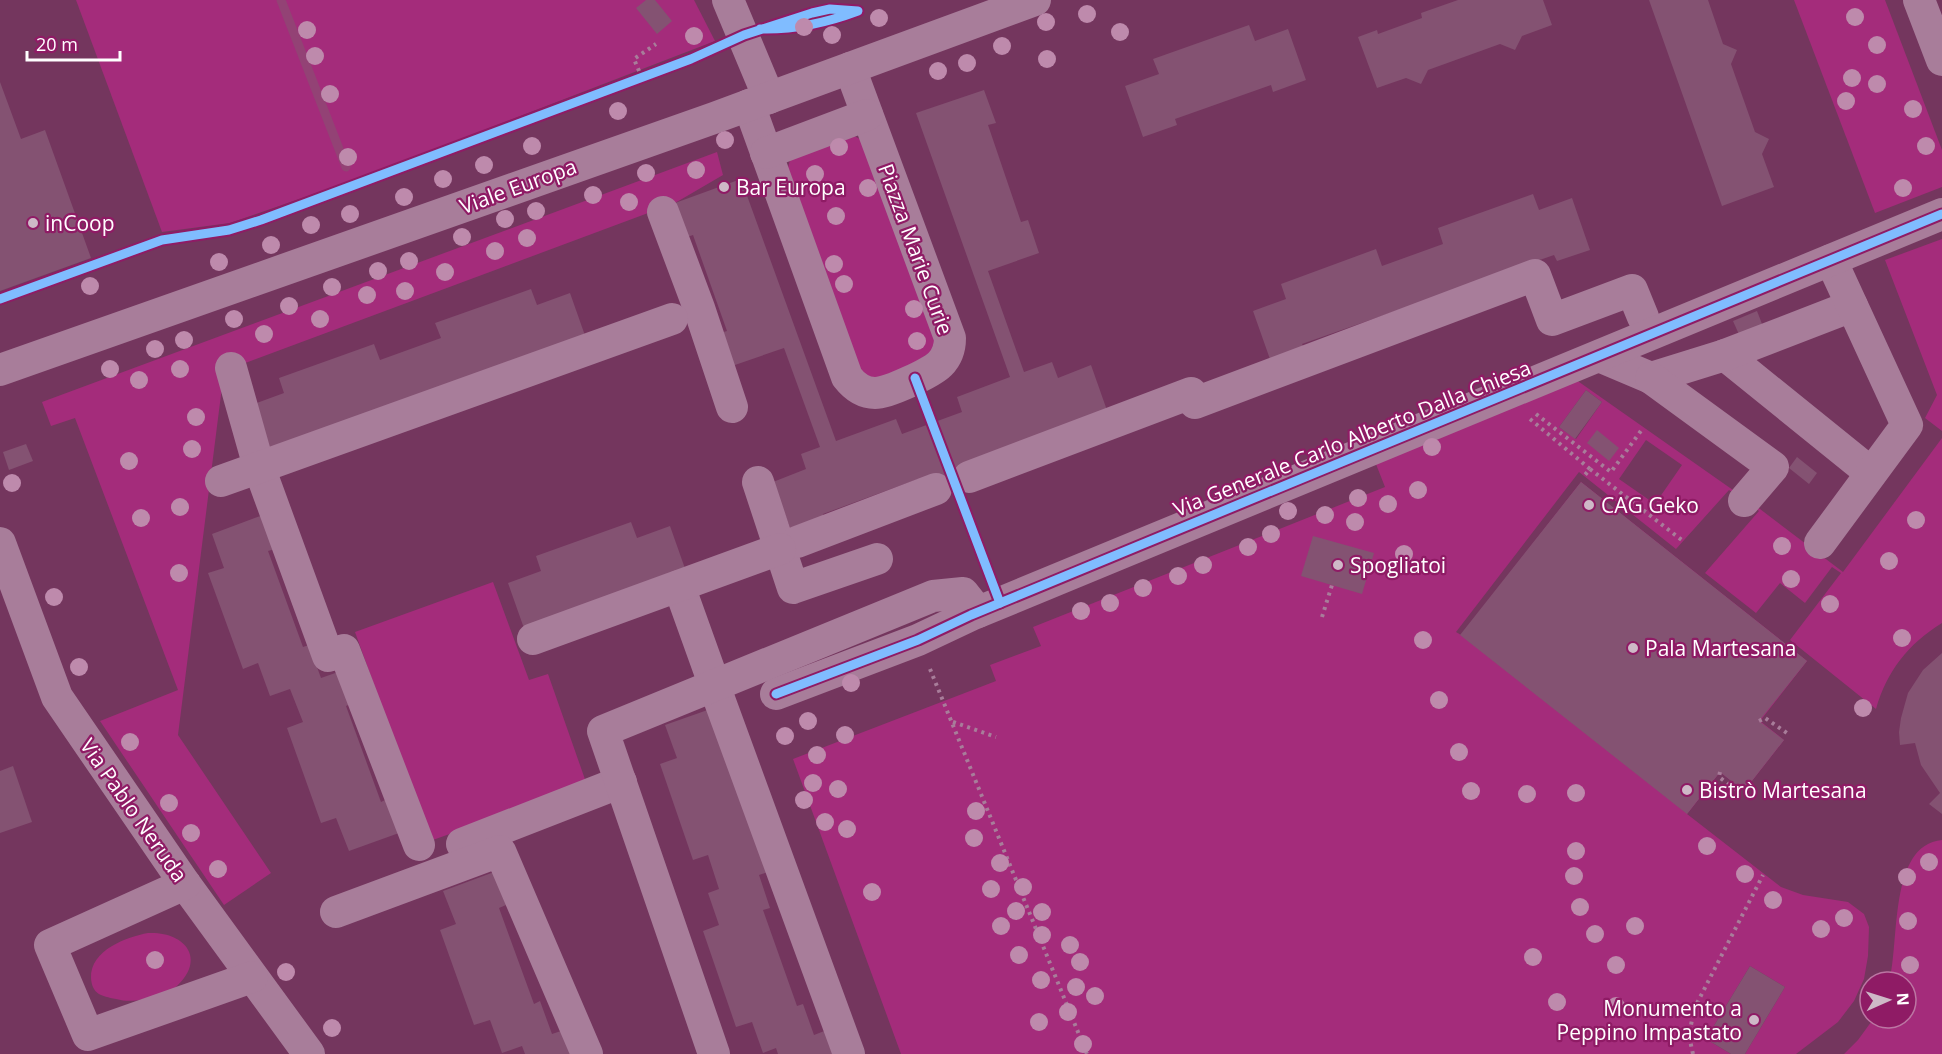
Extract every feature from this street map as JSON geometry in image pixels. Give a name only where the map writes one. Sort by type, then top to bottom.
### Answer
[{"type":"street","name":"Piazza Marie Curie","points":[[728,0],[759,101],[766,153],[847,376],[858,387],[867,392],[876,393],[890,390],[940,365],[948,352],[950,338],[850,68]]},
{"type":"street","name":"Viale Europa","points":[[0,370],[759,101],[1035,0]]},
{"type":"street","points":[[1919,0],[1942,60]]},
{"type":"street","points":[[766,153],[867,115]]},
{"type":"street","points":[[663,212],[699,308],[732,407]]},
{"type":"street","name":"Via Generale Carlo Alberto Dalla Chiesa","points":[[776,694],[918,640],[978,612],[1942,214]]},
{"type":"street","points":[[1820,543],[1907,425],[1831,260]]},
{"type":"street","points":[[969,477],[1191,393],[1194,403],[1535,275],[1552,320],[1632,290],[1642,317]]},
{"type":"street","points":[[1651,378],[1725,355],[1852,306]]},
{"type":"street","points":[[220,481],[672,319]]},
{"type":"street","points":[[1725,355],[1871,473]]},
{"type":"street","points":[[1599,356],[1651,378],[1773,467],[1744,501]]},
{"type":"street","points":[[231,368],[259,467],[328,656],[344,650],[419,845]]},
{"type":"street","points":[[758,482],[788,545],[793,588],[877,559]]},
{"type":"street","points":[[533,639],[936,489]]},
{"type":"street","name":"Via Pablo Neruda","points":[[0,543],[57,697],[185,884],[309,1054]]},
{"type":"street","points":[[679,586],[849,1054]]},
{"type":"street","points":[[714,1054],[603,731],[933,596],[963,593],[978,612]]},
{"type":"street","points":[[588,1054],[500,851],[333,904],[621,782]]},
{"type":"street","points":[[185,884],[50,945],[88,1035],[252,977]]},
{"type":"path","points":[[642,78],[634,59],[656,44]]},
{"type":"path","points":[[631,82],[651,74]]},
{"type":"path","points":[[1643,428],[1611,472],[1535,413],[1529,420],[1683,541]]},
{"type":"path","points":[[1584,476],[1590,469]]},
{"type":"path","points":[[1322,617],[1332,585]]},
{"type":"path","points":[[918,640],[1087,1054]]},
{"type":"path","points":[[1760,721],[1765,718],[1787,734]]},
{"type":"path","points":[[952,722],[996,737]]},
{"type":"path","points":[[1720,772],[1719,777],[1740,793]]},
{"type":"path","points":[[1693,1054],[1689,1036],[1694,1010],[1763,875]]},
{"type":"shaded area","points":[[76,0],[694,0],[715,41],[362,177],[230,223],[162,232]]},
{"type":"shaded area","points":[[1794,0],[1885,0],[1942,150],[1942,187],[1875,213]]},
{"type":"shaded area","points":[[852,135],[860,139],[938,347],[886,382],[863,377],[788,168],[790,160]]},
{"type":"shaded area","points":[[717,152],[723,175],[675,203],[224,371],[178,735],[271,873],[224,905],[100,721],[178,690],[75,418],[51,426],[42,402]]},
{"type":"shaded area","points":[[1942,239],[1942,431],[1925,418],[1937,395],[1885,260]]},
{"type":"shaded area","points":[[1572,377],[1760,509],[1843,572],[1942,438],[1942,623],[1919,640],[1900,660],[1886,682],[1876,709],[1790,640],[1841,573],[1832,567],[1805,603],[1780,583],[1756,613],[1705,573],[1759,511],[1729,490],[1676,549],[1579,472],[1456,632],[1461,635],[1581,482],[1807,661],[1760,721],[1784,740],[1744,791],[1720,772],[1687,814],[1781,887],[1803,895],[1848,902],[1864,914],[1869,927],[1866,970],[1858,970],[1858,992],[1838,1022],[1796,1054],[1745,1054],[1785,987],[1750,966],[1706,1039],[1731,1054],[901,1054],[793,759],[996,681],[990,665],[1041,646],[1033,627],[1385,487],[1372,454]],"holes":[[[1586,390],[1602,402],[1576,439],[1559,427]],[[1646,440],[1682,465],[1655,504],[1619,479]]]},
{"type":"shaded area","points":[[493,582],[529,680],[548,674],[587,785],[430,841],[355,632]]},
{"type":"shaded area","points":[[1942,840],[1942,1054],[1844,1054],[1865,1030],[1918,1030],[1918,970],[1891,970],[1899,898],[1904,877],[1912,859],[1925,846]]},
{"type":"shaded area","points":[[148,933],[172,936],[187,948],[190,966],[186,976],[177,986],[164,993],[132,1001],[106,997],[95,991],[91,978],[92,968],[103,953],[120,942]]},
{"type":"building","points":[[646,0],[655,0],[672,21],[657,34],[636,8]]},
{"type":"building","points":[[1458,0],[1543,0],[1552,25],[1522,36],[1515,50],[1500,44],[1428,70],[1421,84],[1406,78],[1377,88],[1358,37],[1377,30],[1378,34],[1422,18],[1421,13]]},
{"type":"building","points":[[1649,0],[1708,0],[1723,44],[1737,50],[1731,64],[1755,132],[1769,139],[1762,154],[1774,187],[1722,206]]},
{"type":"building","points":[[1249,25],[1255,41],[1288,29],[1306,80],[1273,92],[1271,85],[1175,119],[1177,125],[1143,137],[1125,86],[1159,74],[1153,59]]},
{"type":"building","name":"inCoop","points":[[0,82],[21,139],[45,130],[91,258],[0,291]]},
{"type":"building","points":[[984,90],[996,123],[988,125],[1021,222],[1028,220],[1039,253],[988,271],[1024,372],[1052,362],[1058,378],[1091,365],[1109,416],[920,486],[918,479],[823,514],[825,520],[792,533],[773,482],[806,469],[801,454],[820,447],[784,348],[732,366],[720,333],[727,331],[693,235],[687,237],[675,203],[741,179],[836,441],[896,419],[902,434],[962,412],[957,397],[1010,377],[916,113]]},
{"type":"building","points":[[1533,194],[1539,210],[1572,198],[1590,250],[1557,261],[1554,255],[1302,344],[1305,350],[1271,362],[1253,311],[1286,299],[1281,284],[1376,249],[1382,266],[1443,244],[1438,228]]},
{"type":"building","points":[[531,289],[537,305],[570,293],[588,344],[269,457],[251,405],[284,393],[279,378],[374,344],[380,360],[441,338],[435,323]]},
{"type":"building","points":[[1757,311],[1764,329],[1741,339],[1733,321]]},
{"type":"building","points":[[1586,390],[1602,402],[1575,439],[1559,427]]},
{"type":"building","points":[[1597,430],[1619,448],[1609,461],[1587,443]]},
{"type":"building","points":[[26,444],[33,461],[9,470],[3,452]]},
{"type":"building","points":[[1797,457],[1817,473],[1809,484],[1789,468]]},
{"type":"building","name":"Pala Martesana","points":[[1581,482],[1807,661],[1759,721],[1784,740],[1744,791],[1720,772],[1687,814],[1460,635]]},
{"type":"building","points":[[263,515],[275,549],[268,551],[303,647],[309,645],[321,678],[341,671],[353,703],[346,706],[381,802],[387,799],[399,833],[349,851],[336,818],[321,823],[287,728],[303,722],[290,689],[270,696],[258,663],[243,669],[208,573],[224,568],[212,534]]},
{"type":"building","points":[[631,522],[637,538],[670,526],[688,577],[526,634],[508,583],[541,571],[536,556]]},
{"type":"building","name":"Spogliatoi","points":[[1313,536],[1374,553],[1362,594],[1301,576]]},
{"type":"building","points":[[1942,653],[1942,814],[1929,804],[1940,793],[1921,765],[1915,743],[1900,745],[1899,732],[1908,693],[1923,670]]},
{"type":"building","points":[[716,707],[771,871],[759,875],[770,908],[763,910],[797,1006],[803,1004],[814,1035],[827,1030],[835,1054],[778,1054],[776,1048],[763,1053],[752,1022],[736,1027],[703,931],[719,925],[708,893],[719,889],[708,855],[693,860],[660,764],[677,758],[665,725]]},
{"type":"building","points":[[13,766],[32,822],[0,833],[0,771]]},
{"type":"building","points":[[494,872],[506,905],[499,908],[534,1004],[540,1001],[552,1034],[573,1027],[583,1054],[525,1054],[522,1046],[502,1053],[490,1020],[474,1025],[440,930],[456,924],[443,891]]},
{"type":"building","points":[[1750,966],[1785,987],[1745,1054],[1731,1054],[1706,1039]]},
{"type":"waterway","points":[[281,0],[346,167]]},
{"type":"cycle path","points":[[0,299],[162,240],[229,230],[261,220],[691,59],[744,35],[812,13],[830,9],[858,11],[810,25],[773,29],[760,29]]},
{"type":"cycle path","points":[[776,694],[918,640],[971,615],[1942,214]]},
{"type":"cycle path","points":[[915,378],[1000,603]]},
{"type":"place","name":"Bar Europa","points":[[724,187]]},
{"type":"place","name":"inCoop","points":[[33,223]]},
{"type":"place","name":"CAG Geko","points":[[1589,505]]},
{"type":"place","name":"Spogliatoi","points":[[1338,565]]},
{"type":"place","name":"Pala Martesana","points":[[1633,648]]},
{"type":"place","name":"Bistrò Martesana","points":[[1687,790]]},
{"type":"place","name":"Monumento a Peppino Impastato","points":[[1754,1020]]}]
